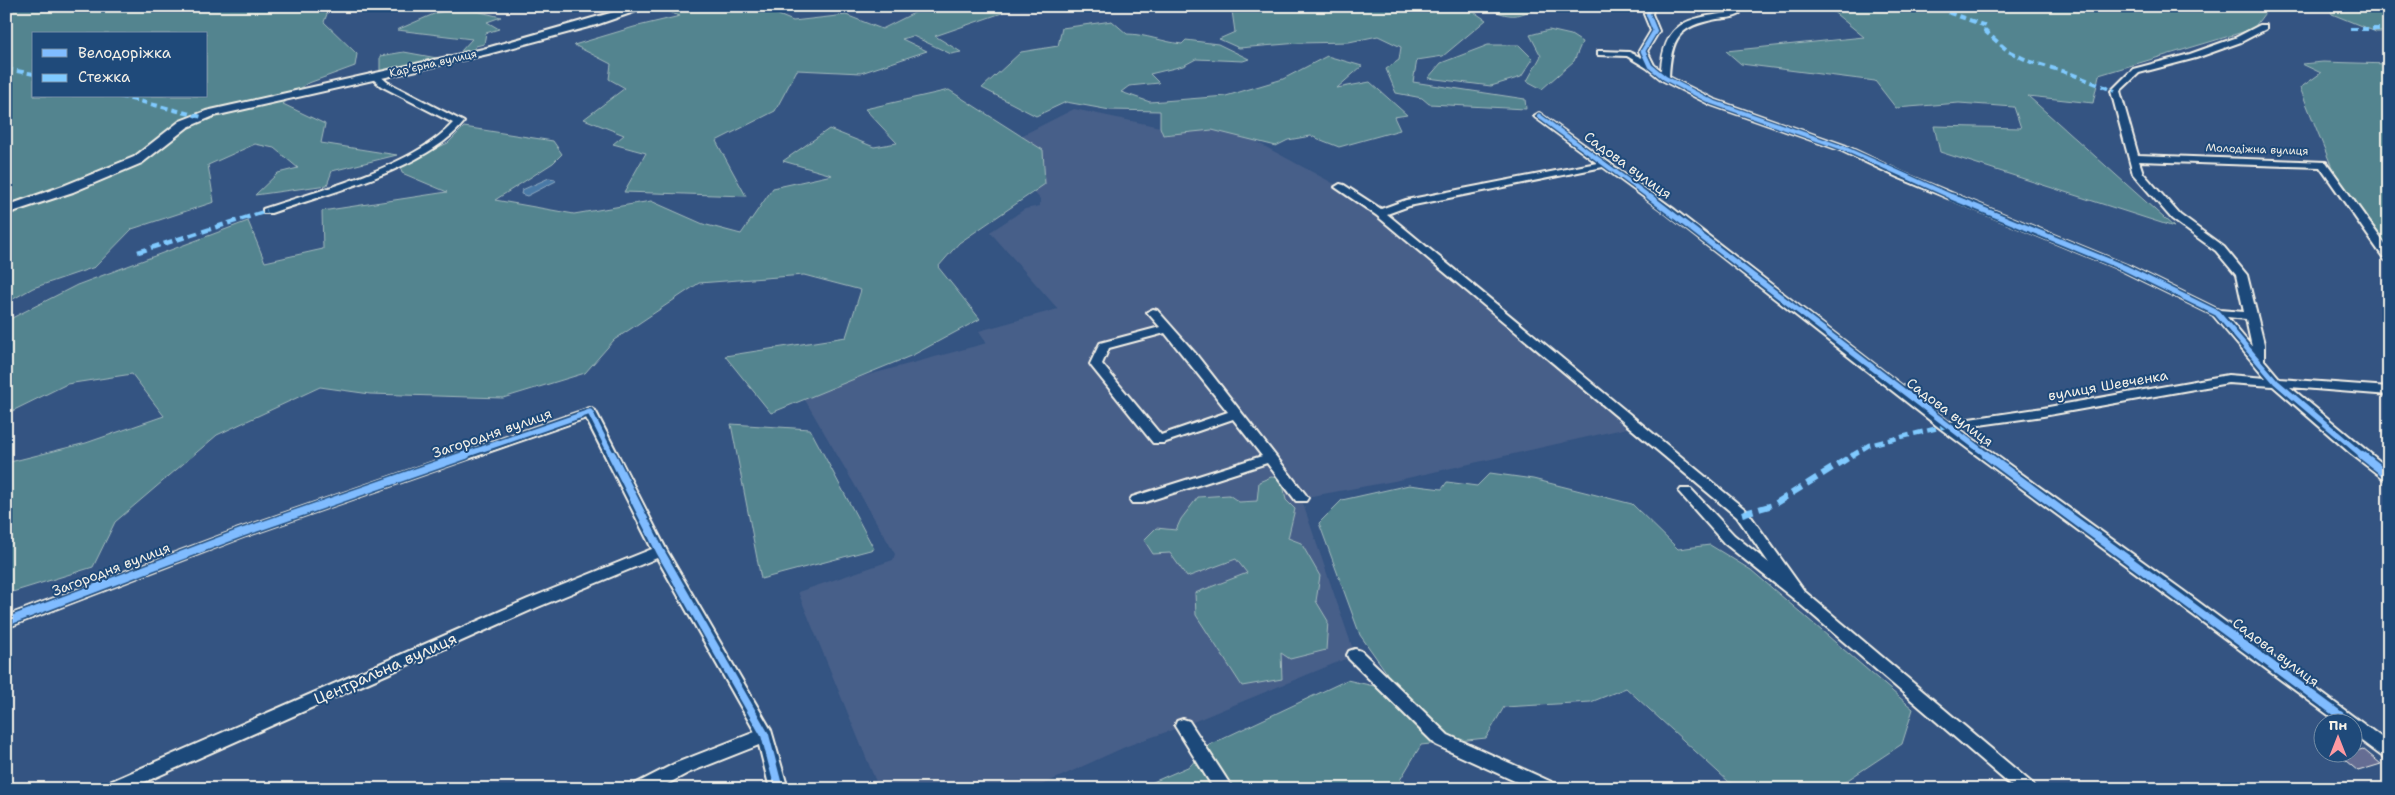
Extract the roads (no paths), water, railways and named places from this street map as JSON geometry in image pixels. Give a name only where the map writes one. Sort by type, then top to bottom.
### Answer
[{"type":"street","points":[[1650,6],[1648,14],[1655,31],[1643,51],[1650,66]]},
{"type":"street","name":"Карʼєрна вулиця","points":[[375,76],[561,32],[643,7]]},
{"type":"street","points":[[1665,78],[1665,56],[1669,41],[1680,27],[1695,21],[1736,14]]},
{"type":"street","points":[[2258,361],[2252,316],[2241,275],[2220,249],[2170,210],[2138,174],[2115,91],[2123,81],[2136,71],[2193,56],[2238,40],[2263,27]]},
{"type":"street","points":[[1601,54],[1624,53],[1650,66],[1665,78],[1712,102],[1843,148],[1900,175],[2125,268],[2217,312],[2252,316]]},
{"type":"street","points":[[6,210],[138,160],[184,124],[210,114],[375,76]]},
{"type":"street","name":"Карʼєрна вулиця","points":[[267,211],[388,168],[443,141],[459,122],[384,84],[375,76]]},
{"type":"street","name":"Садова вулиця","points":[[1539,116],[1671,212],[1946,426],[2336,712]]},
{"type":"street","name":"Молодіжна вулиця","points":[[2135,158],[2323,164],[2389,258]]},
{"type":"street","points":[[1380,213],[1406,203],[1605,164]]},
{"type":"street","points":[[1340,187],[1380,213],[1742,514],[1798,595]]},
{"type":"street","points":[[1153,312],[1301,498]]},
{"type":"street","points":[[2217,312],[2276,382],[2355,450],[2389,476]]},
{"type":"street","points":[[1167,328],[1104,346],[1096,364],[1158,440],[1236,414]]},
{"type":"street","name":"вулиця Шевченка","points":[[1946,426],[2044,412],[2228,379],[2276,382]]},
{"type":"street","points":[[2276,382],[2389,390]]},
{"type":"street","name":"Загородня вулиця","points":[[6,622],[241,533],[590,412],[660,551],[765,735],[780,789]]},
{"type":"street","points":[[1137,500],[1270,458]]},
{"type":"street","points":[[1686,492],[1729,539],[2027,789]]},
{"type":"street","name":"Центральна вулиця","points":[[111,789],[533,603],[660,551]]},
{"type":"street","points":[[1355,655],[1442,740],[1550,789]]},
{"type":"street","points":[[1183,726],[1224,789]]},
{"type":"street","points":[[2362,732],[2389,752]]},
{"type":"street","points":[[641,789],[682,768],[765,735]]}]
